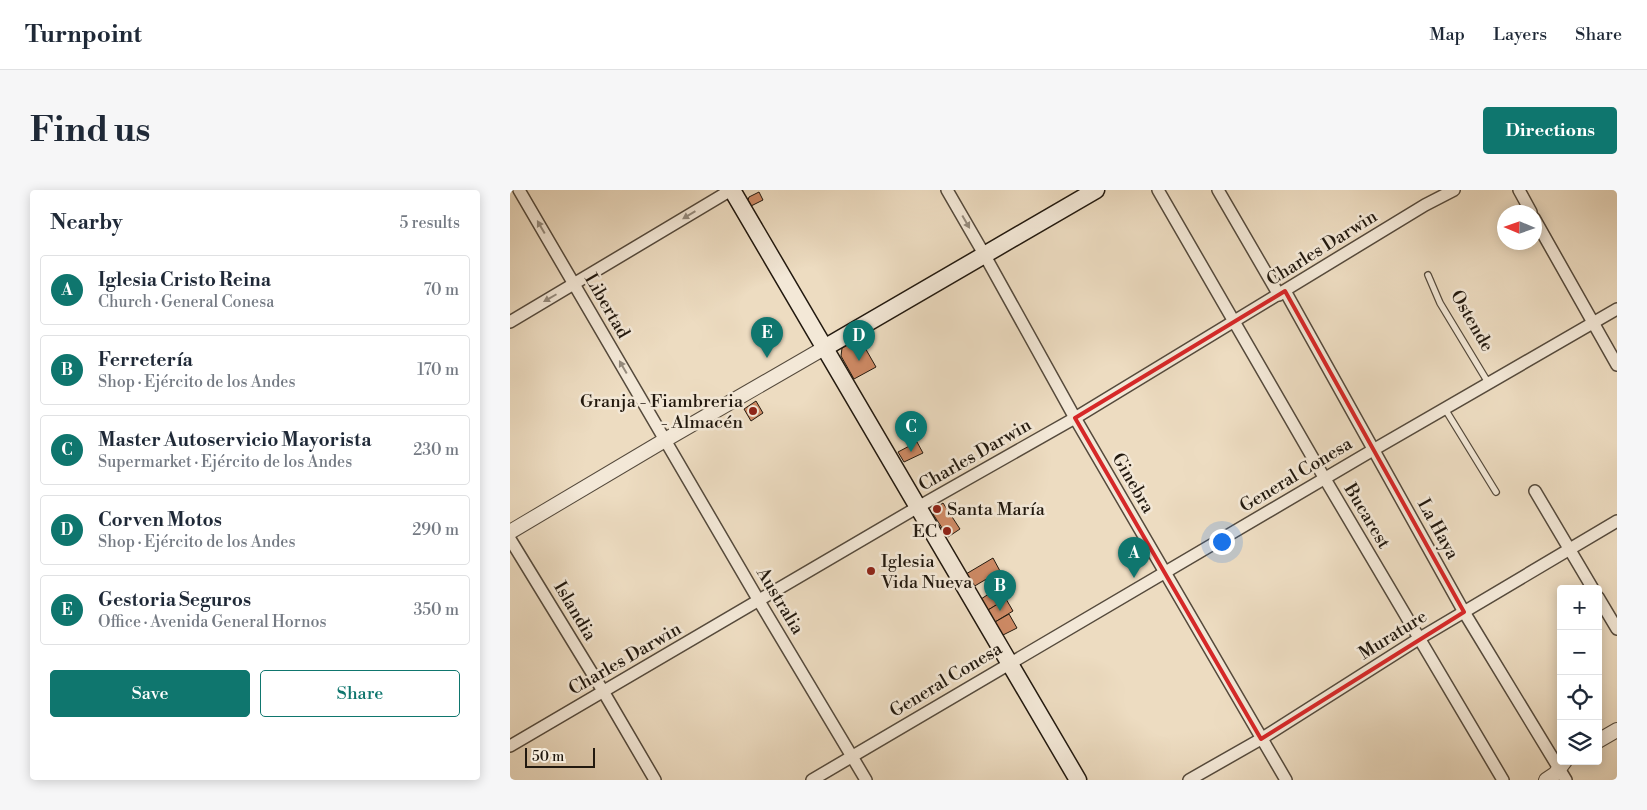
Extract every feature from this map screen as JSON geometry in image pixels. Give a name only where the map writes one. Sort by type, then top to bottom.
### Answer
[{"type":"main road","points":[[732,190],[826,347],[1078,780]]},
{"type":"main road","points":[[826,347],[1096,190]]},
{"type":"street","name":"Libertad","points":[[519,190],[665,440]]},
{"type":"street","points":[[510,322],[732,190]]},
{"type":"street","name":"Ginebra","points":[[947,190],[1075,418],[1286,780]]},
{"type":"street","name":"Bucarest","points":[[1158,190],[1325,479],[1503,780]]},
{"type":"street","name":"La Haya","points":[[1218,190],[1282,293],[1374,450],[1464,612],[1564,770]]},
{"type":"street","name":"Charles Darwin","points":[[510,746],[1075,418],[1234,323],[1425,205],[1454,190]]},
{"type":"street","points":[[1519,190],[1527,205]]},
{"type":"street","points":[[1542,232],[1617,365]]},
{"type":"street","name":"General Conesa","points":[[812,780],[1617,308]]},
{"type":"street","points":[[510,532],[826,347]]},
{"type":"street","name":"Australia","points":[[665,440],[866,780]]},
{"type":"street","points":[[1535,491],[1592,585]]},
{"type":"street","name":"Murature","points":[[1189,780],[1261,739],[1420,638],[1617,521]]},
{"type":"street","name":"Islandia","points":[[510,539],[655,780]]},
{"type":"street","points":[[1602,604],[1617,629]]},
{"type":"street","points":[[1602,739],[1617,730]]},
{"type":"street","points":[[1546,780],[1564,770]]},
{"type":"lane","name":"Ostende","points":[[1428,274],[1440,303],[1489,384]]},
{"type":"lane","points":[[1446,409],[1496,492]]},
{"type":"highlighted area","points":[[1285,291],[1464,612],[1261,739],[1075,418]]},
{"type":"building","points":[[759,192],[763,200],[751,206],[748,200],[749,197]]},
{"type":"building","points":[[860,339],[876,367],[854,379],[841,356],[842,348]]},
{"type":"building","name":"Granja - Fiambreria - Almacén","points":[[756,401],[763,413],[751,421],[744,409]]},
{"type":"building","points":[[917,442],[923,453],[904,462],[898,452]]},
{"type":"building","points":[[943,503],[960,529],[948,537],[933,514],[934,509]]},
{"type":"building","points":[[993,558],[1000,571],[973,587],[966,574]]},
{"type":"building","points":[[998,588],[1006,599],[988,610],[981,599]]},
{"type":"building","points":[[1006,599],[1013,611],[995,622],[988,610]]},
{"type":"building","points":[[1009,614],[1017,628],[1003,635],[995,622]]},
{"type":"place","name":"Gestoria Seguros","points":[[767,358]]},
{"type":"place","name":"Corven Motos","points":[[859,361]]},
{"type":"place","name":"Granja - Fiambreria - Almacén","points":[[753,411]]},
{"type":"place","name":"Master Autoservicio Mayorista","points":[[911,452]]},
{"type":"place","name":"Santa María","points":[[937,509]]},
{"type":"place","name":"EC","points":[[947,531]]},
{"type":"place","name":"Iglesia Vida Nueva","points":[[871,571]]},
{"type":"place","name":"Iglesia Cristo Reina","points":[[1134,578]]},
{"type":"place","name":"Ferretería","points":[[1000,611]]}]
